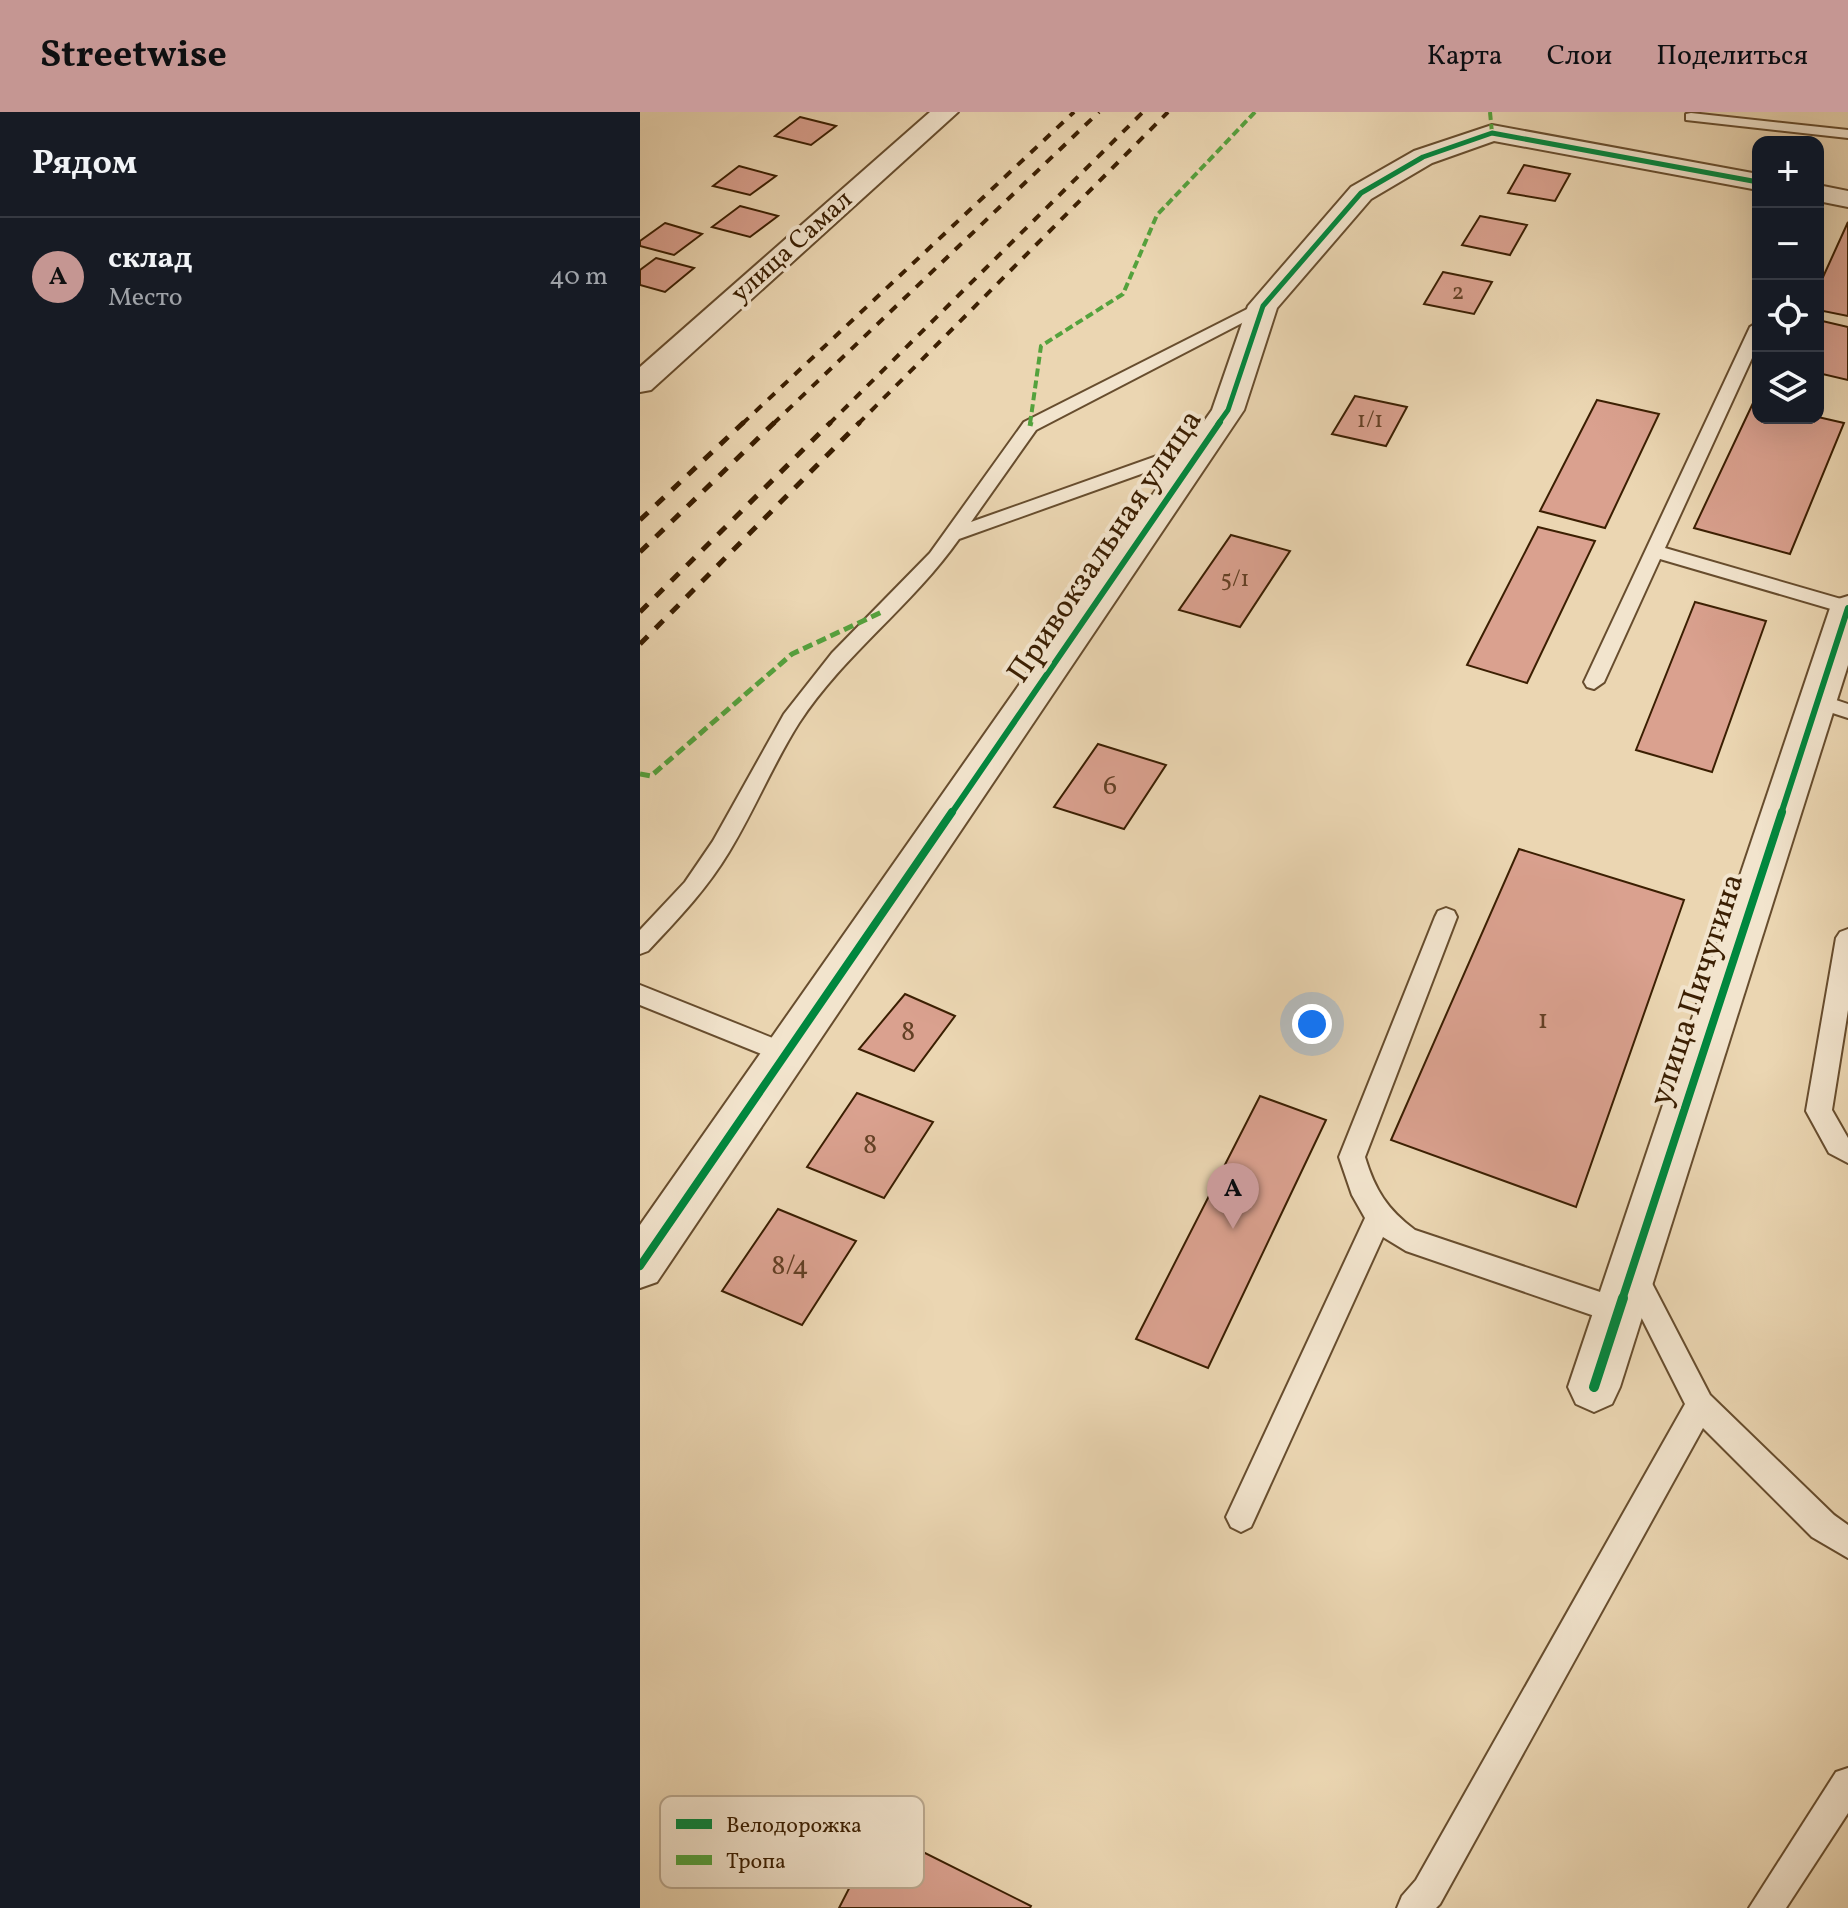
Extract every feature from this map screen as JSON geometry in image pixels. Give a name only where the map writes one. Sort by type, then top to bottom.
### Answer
[{"type":"street","name":"улица Самал","points":[[640,383],[945,112]]},
{"type":"street","name":"Привокзальная улица","points":[[640,1266],[1228,410],[1263,306],[1361,193],[1423,157],[1492,133],[1752,181]]},
{"type":"street","points":[[1824,194],[1848,199]]},
{"type":"street","name":"улица Пичугина","points":[[1594,1387],[1631,1271],[1833,706],[1848,608]]},
{"type":"lane","points":[[1691,117],[1848,134]]},
{"type":"lane","points":[[640,945],[693,888],[721,847],[791,719],[839,658],[937,557],[1030,426],[1263,306]]},
{"type":"lane","points":[[1594,682],[1752,340]]},
{"type":"lane","points":[[953,535],[1205,445]]},
{"type":"lane","points":[[1653,551],[1848,608]]},
{"type":"lane","points":[[1446,917],[1352,1157],[1363,1192],[1378,1218],[1406,1239],[1618,1311]]},
{"type":"lane","points":[[1848,938],[1819,1111],[1838,1145],[1848,1152]]},
{"type":"lane","points":[[640,995],[786,1054]]},
{"type":"lane","points":[[1241,1517],[1378,1218]]},
{"type":"lane","points":[[1631,1271],[1700,1405],[1823,1526],[1848,1543]]},
{"type":"lane","points":[[1426,1903],[1700,1405]]},
{"type":"lane","points":[[1766,1908],[1848,1784]]},
{"type":"building","points":[[800,117],[836,126],[811,145],[775,136]]},
{"type":"building","points":[[1524,165],[1570,174],[1555,201],[1508,193]]},
{"type":"building","points":[[739,166],[776,176],[750,195],[713,186]]},
{"type":"building","points":[[740,206],[778,216],[750,237],[712,227]]},
{"type":"building","points":[[1480,216],[1527,225],[1510,255],[1462,245]]},
{"type":"building","points":[[1848,222],[1848,316],[1824,311],[1824,275]]},
{"type":"building","points":[[665,223],[702,234],[674,255],[640,246],[640,241]]},
{"type":"building","points":[[656,258],[694,268],[665,292],[640,285],[640,270]]},
{"type":"building","points":[[1443,272],[1492,282],[1474,314],[1424,304]]},
{"type":"building","points":[[1824,321],[1848,327],[1848,380],[1824,374]]},
{"type":"building","points":[[1355,396],[1407,407],[1386,446],[1332,434]]},
{"type":"building","points":[[1597,400],[1659,414],[1605,528],[1540,511]]},
{"type":"building","points":[[1752,405],[1752,424],[1824,424],[1824,418],[1844,423],[1790,554],[1694,528]]},
{"type":"building","points":[[1538,527],[1595,541],[1527,683],[1467,665]]},
{"type":"building","points":[[1231,535],[1290,551],[1240,627],[1179,610]]},
{"type":"building","points":[[1695,602],[1766,621],[1712,772],[1636,750]]},
{"type":"building","points":[[1098,744],[1166,765],[1124,829],[1054,807]]},
{"type":"building","points":[[1519,849],[1684,900],[1576,1207],[1391,1140]]},
{"type":"building","points":[[905,994],[955,1016],[914,1071],[859,1049]]},
{"type":"building","points":[[857,1093],[933,1122],[884,1198],[807,1167]]},
{"type":"building","points":[[1260,1096],[1326,1120],[1208,1368],[1136,1339]]},
{"type":"building","points":[[778,1209],[856,1241],[802,1325],[722,1291]]},
{"type":"building","points":[[924,1852],[1031,1906],[1030,1908],[839,1908],[849,1888],[924,1888]]},
{"type":"railway","points":[[742,424],[1074,112]]},
{"type":"railway","points":[[773,424],[1099,112]]},
{"type":"railway","points":[[829,424],[1143,112]]},
{"type":"railway","points":[[858,424],[1168,112]]},
{"type":"railway","points":[[640,520],[744,422]]},
{"type":"railway","points":[[640,552],[775,422]]},
{"type":"railway","points":[[640,612],[831,422]]},
{"type":"railway","points":[[640,644],[860,422]]},
{"type":"marked path","points":[[1030,426],[1041,346],[1123,294],[1157,215],[1255,112]]},
{"type":"marked path","points":[[1490,112],[1492,133]]},
{"type":"marked path","points":[[640,774],[651,776],[792,654],[882,612]]},
{"type":"cycle path","points":[[640,1266],[1228,410],[1263,306],[1361,193],[1423,157],[1492,133],[1752,181]]},
{"type":"cycle path","points":[[1594,1387],[1848,608]]},
{"type":"place","name":"склад","points":[[1233,1229]]}]
